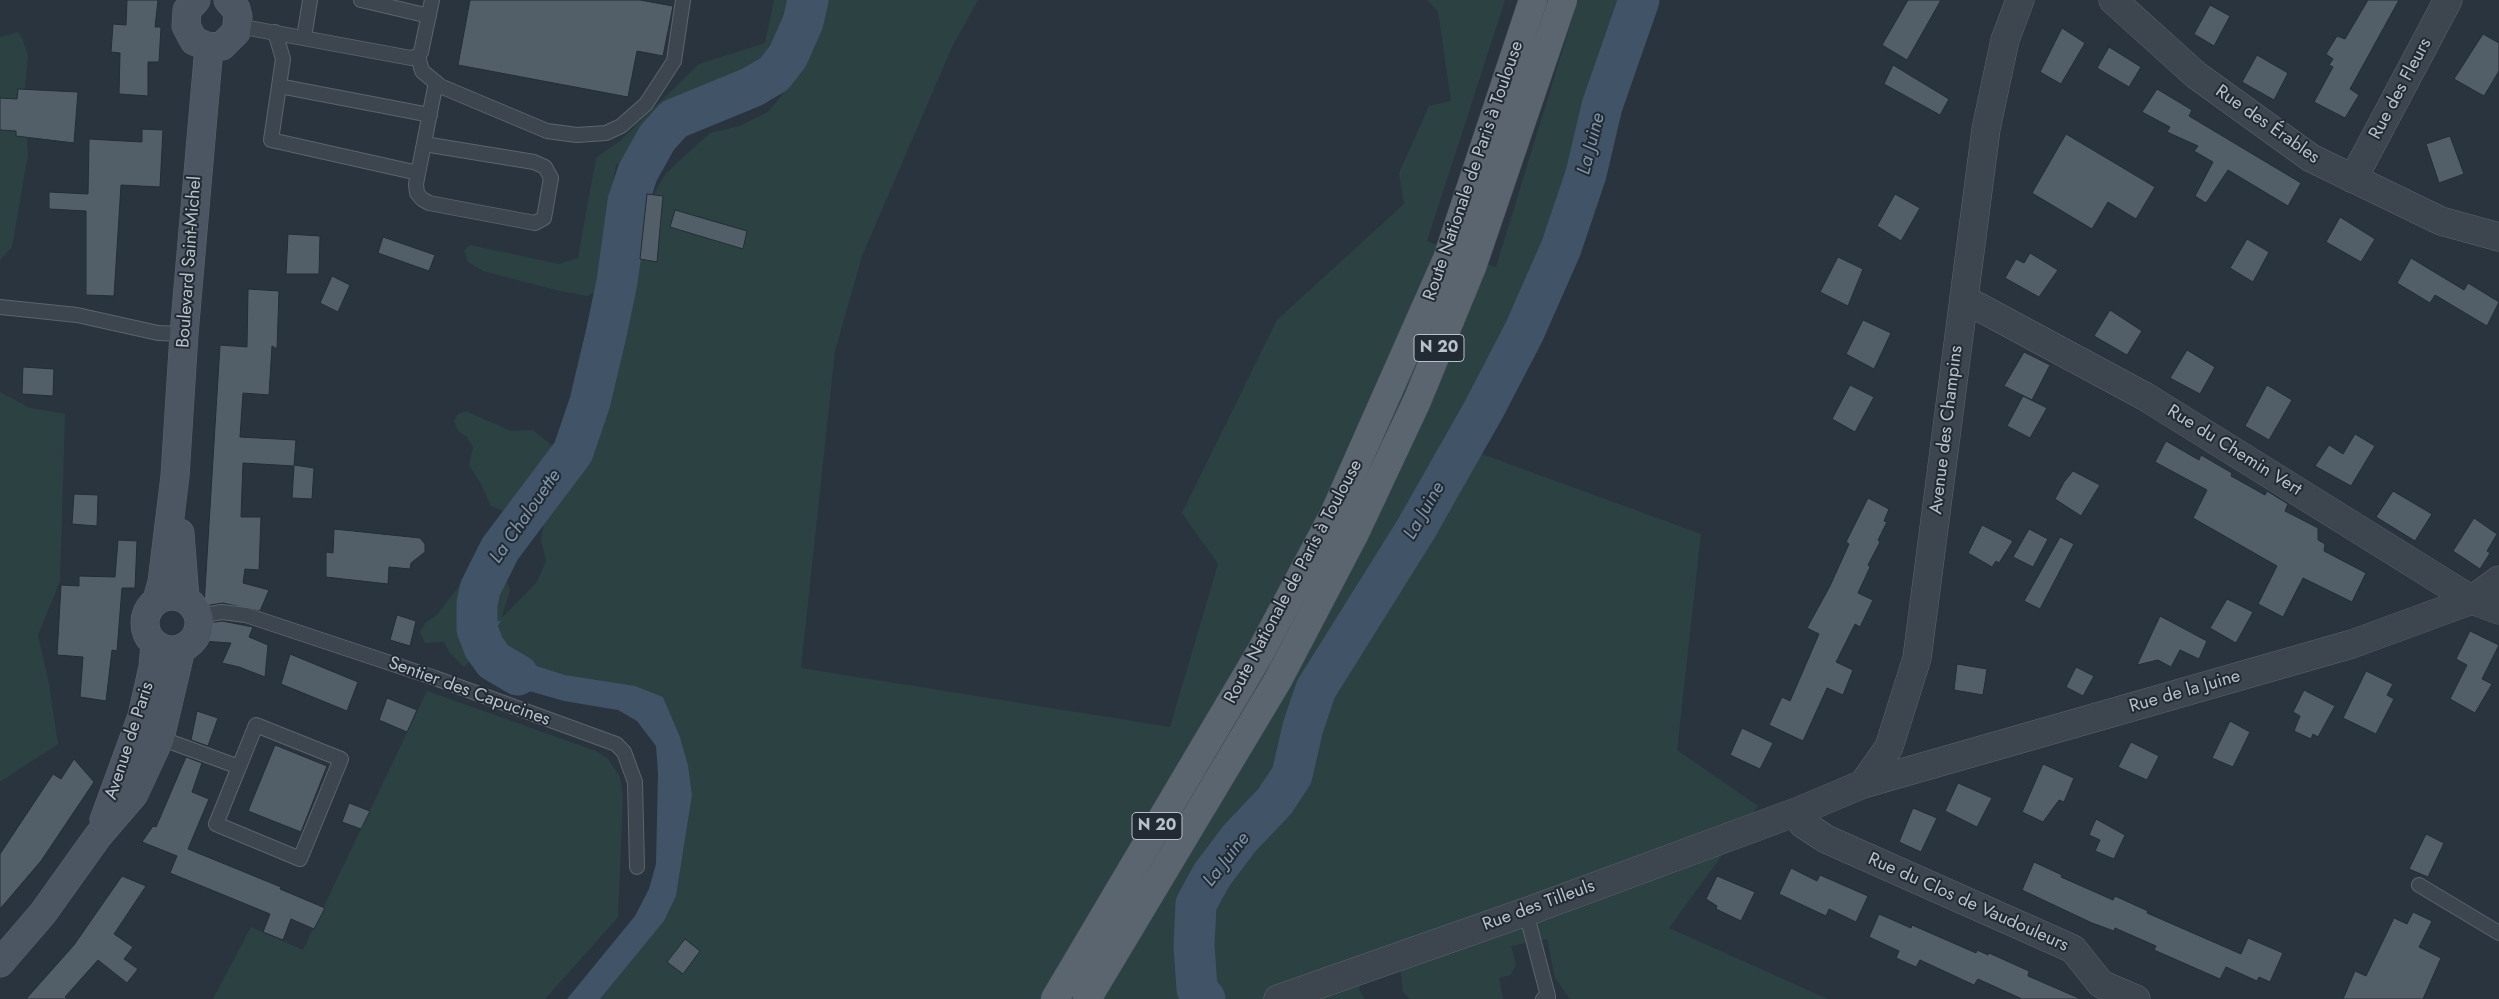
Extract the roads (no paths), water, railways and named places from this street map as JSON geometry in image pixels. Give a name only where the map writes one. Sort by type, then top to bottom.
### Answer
[{"type":"main road","points":[[196,0],[187,10],[186,26],[194,40],[209,47],[222,46],[228,42],[238,26],[236,9],[228,0]]},
{"type":"main road","name":"Route Nationale de Paris à Toulouse","points":[[1055,999],[1260,653],[1334,514],[1447,259],[1533,0]]},
{"type":"main road","name":"Route Nationale de Paris à Toulouse","points":[[1087,999],[1278,680],[1355,533],[1417,401],[1472,267],[1563,0]]},
{"type":"main road","name":"Boulevard Saint-Michel","points":[[157,600],[162,582],[175,476],[184,334],[209,47]]},
{"type":"main road","name":"Boulevard Saint-Michel","points":[[175,476],[191,607]]},
{"type":"main road","points":[[170,596],[191,607],[198,631],[194,638],[168,646],[149,637],[145,622],[148,609],[157,600],[170,596]]},
{"type":"main road","name":"Avenue de Paris","points":[[98,836],[142,716],[153,667],[168,646]]},
{"type":"main road","name":"Avenue de Paris","points":[[0,963],[43,913],[98,836],[134,794],[160,738],[168,646]]},
{"type":"main road","points":[[142,716],[160,738]]},
{"type":"street","name":"Avenue des Champins","points":[[1863,784],[1889,748],[1917,658],[1986,129],[2005,40],[2020,0]]},
{"type":"street","name":"Rue des Érables","points":[[2113,0],[2196,75],[2311,158],[2441,221],[2499,237]]},
{"type":"street","name":"Rue des Fleurs","points":[[2353,179],[2448,0]]},
{"type":"street","name":"Rue du Chemin Vert","points":[[1964,299],[2146,397],[2472,600],[2499,610]]},
{"type":"street","name":"Rue de la Juine","points":[[1863,784],[2352,644],[2472,600],[2499,580]]},
{"type":"street","points":[[1799,810],[1863,784]]},
{"type":"street","name":"Rue des Tilleuls","points":[[1278,999],[1526,912],[1799,810]]},
{"type":"street","name":"Rue du Clos de Vaudouleurs","points":[[1799,810],[1804,824],[1826,839],[2073,949],[2100,984],[2136,999]]},
{"type":"lane","points":[[304,38],[310,0]]},
{"type":"lane","points":[[361,0],[429,16]]},
{"type":"lane","points":[[432,0],[424,43],[418,56],[422,71],[436,82],[548,130],[577,135],[606,133],[621,126],[646,104],[674,61],[683,0]]},
{"type":"lane","points":[[238,26],[410,58],[418,56]]},
{"type":"lane","points":[[275,32],[283,59],[271,140],[418,173]]},
{"type":"lane","points":[[424,144],[534,162],[545,167],[550,178],[544,218],[535,223],[429,203],[417,193],[416,184],[436,82]]},
{"type":"lane","points":[[279,86],[430,115]]},
{"type":"lane","points":[[0,307],[69,314],[158,333],[184,334]]},
{"type":"lane","name":"Sentier des Capucines","points":[[191,607],[246,615],[435,678],[616,744],[624,752],[635,782],[637,867]]},
{"type":"lane","points":[[256,725],[341,759],[300,859],[216,824],[239,767],[256,725]]},
{"type":"lane","points":[[160,738],[239,767]]},
{"type":"lane","points":[[2419,885],[2499,933]]},
{"type":"lane","points":[[1526,912],[1549,998]]},
{"type":"water","points":[[501,620],[496,630],[500,648],[521,661],[565,675],[635,686],[663,697],[680,737],[688,765],[692,795],[676,896],[664,921],[600,999],[567,999],[635,916],[649,889],[656,864],[658,773],[656,746],[637,721],[618,710],[564,701],[515,687],[470,661],[474,646],[489,625]]},
{"type":"waterway","name":"La Chalouette","points":[[518,675],[494,661],[484,647],[477,629],[477,604],[480,589],[500,549],[573,452],[590,402],[607,330],[617,282],[628,202],[638,172],[657,138],[674,119],[752,87],[774,74],[788,56],[803,22],[808,0]]},
{"type":"waterway","name":"La Juine","points":[[1205,999],[1197,989],[1194,946],[1196,904],[1212,875],[1239,839],[1275,801],[1292,775],[1303,727],[1316,689],[1416,529],[1484,409],[1524,332],[1561,248],[1586,174],[1602,106],[1639,0]]}]
